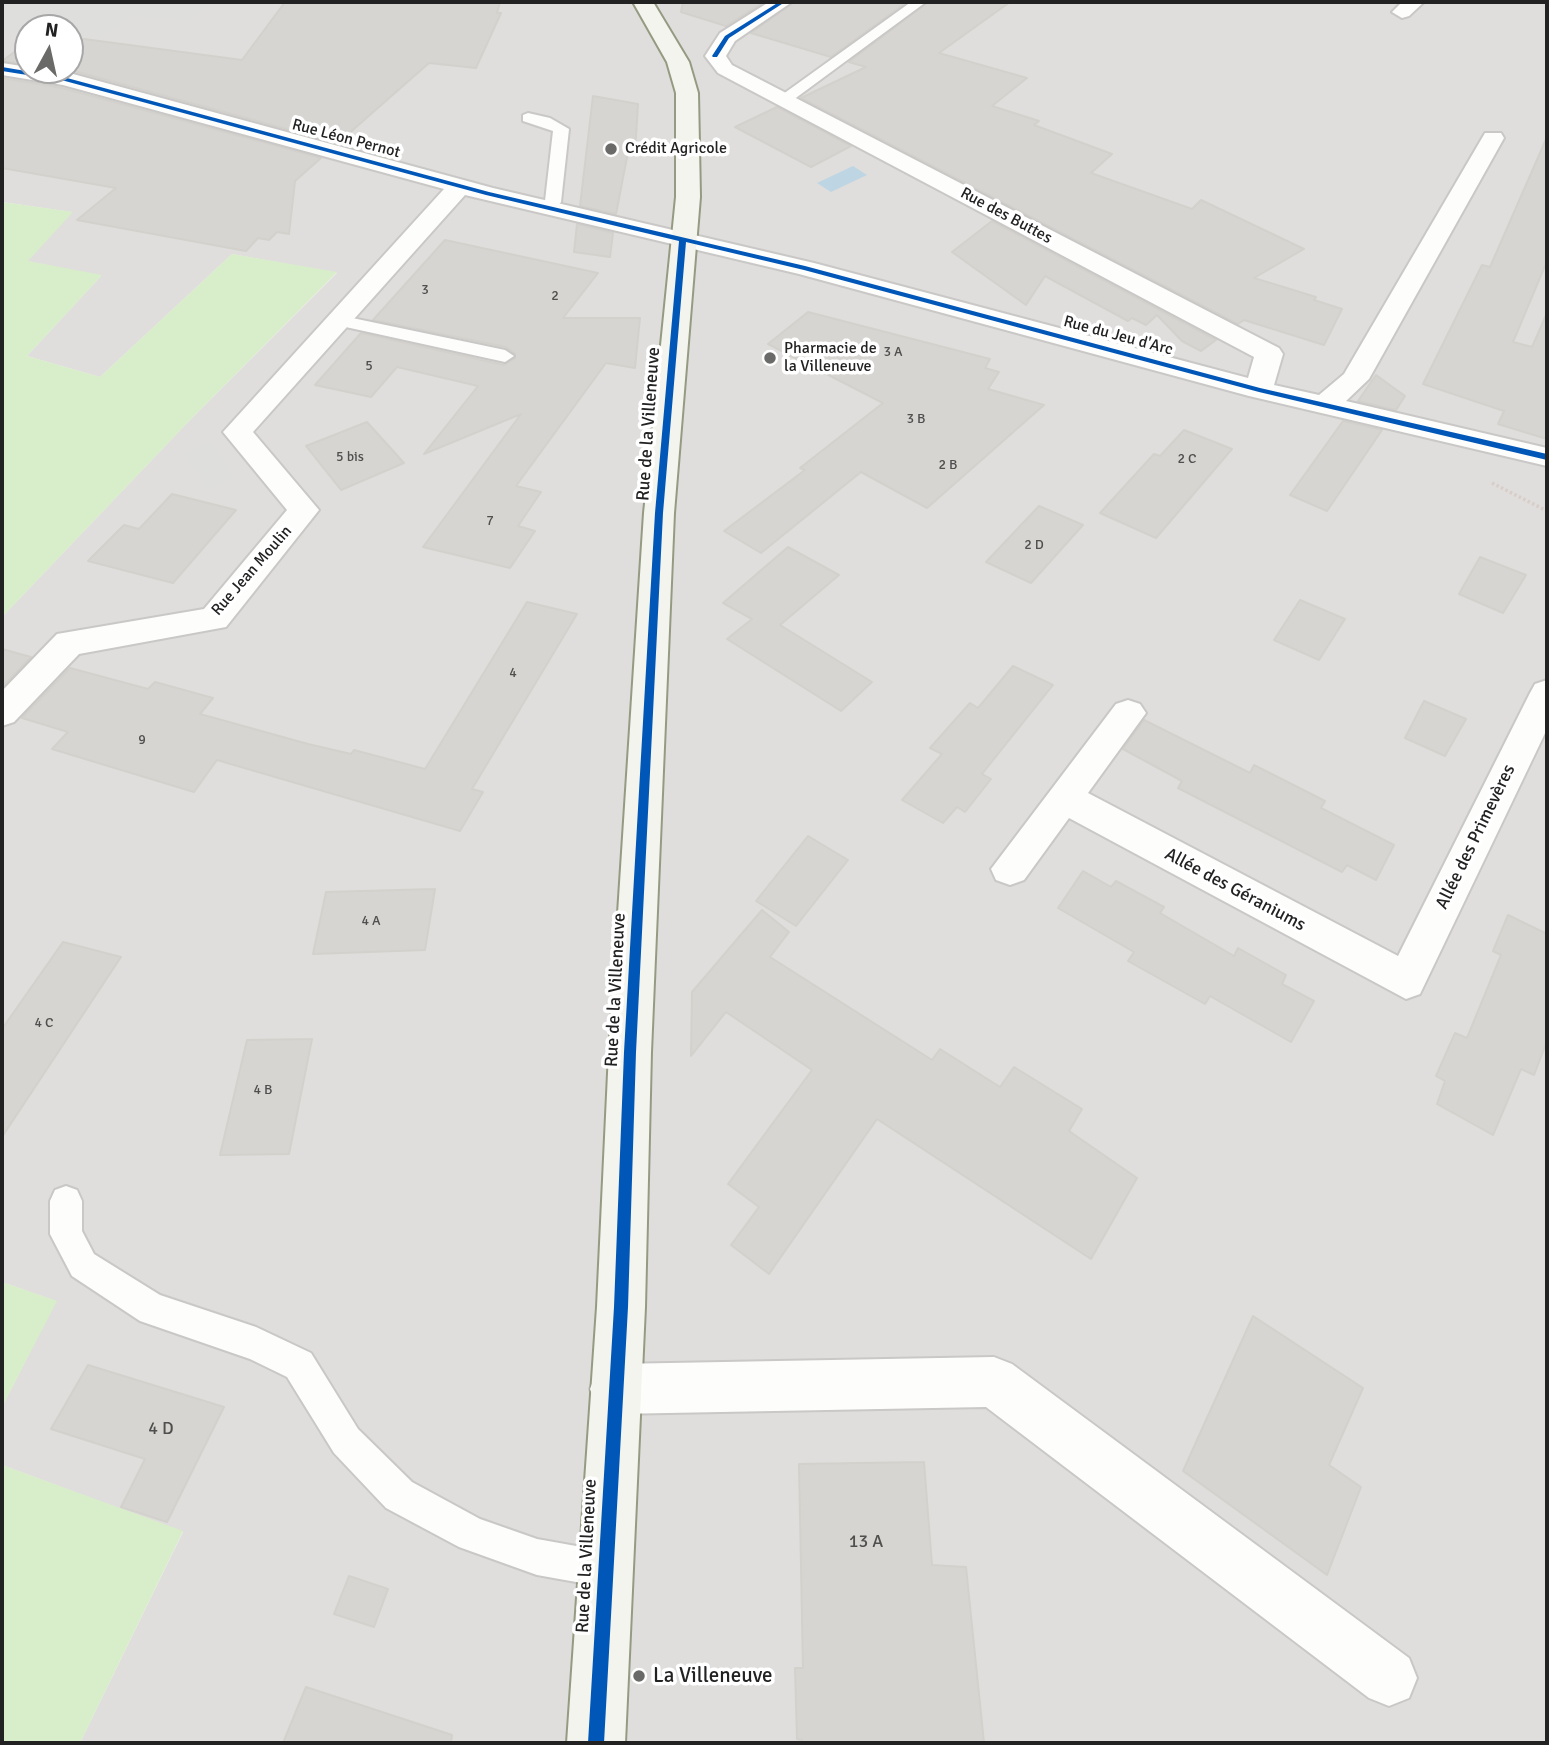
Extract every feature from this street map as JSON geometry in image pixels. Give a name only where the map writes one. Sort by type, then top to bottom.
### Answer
[{"type":"main road","name":"Rue de la Villeneuve","points":[[596,1743],[621,1307],[630,1052],[659,524],[670,368],[688,197],[687,93],[678,62],[643,2]]},
{"type":"street","name":"Rue des Buttes","points":[[782,2],[727,37],[715,56],[724,69],[1269,354],[1259,390]]},
{"type":"street","name":"Rue Léon Pernot","points":[[2,69],[65,79],[460,186],[683,239]]},
{"type":"street","points":[[1325,405],[1355,379],[1493,138]]},
{"type":"street","name":"Rue Jean Moulin","points":[[2,713],[69,643],[214,619],[303,510],[237,432],[460,186]]},
{"type":"street","name":"Rue du Jeu d'Arc","points":[[683,239],[805,268],[1259,390],[1547,457]]},
{"type":"street","name":"Allée des Primevères","points":[[1406,982],[1547,694]]},
{"type":"street","points":[[1010,869],[1128,713]]},
{"type":"street","name":"Allée des Géraniums","points":[[1065,798],[1406,982]]},
{"type":"street","points":[[615,1388],[994,1382],[1389,1678]]},
{"type":"lane","points":[[784,100],[919,2]]},
{"type":"lane","points":[[528,118],[545,121],[561,129],[553,202],[548,208]]},
{"type":"lane","points":[[338,320],[505,356]]},
{"type":"lane","name":"Rue de la Villeneuve","points":[[66,1201],[66,1234],[83,1265],[152,1309],[256,1344],[299,1365],[346,1441],[399,1495],[472,1534],[537,1557],[604,1569]]},
{"type":"shaded area","points":[[2,2],[1547,2],[1547,1743],[80,1743],[183,1532],[2,1465],[2,1407],[56,1301],[2,1282],[2,617],[190,420],[337,273],[232,254],[100,377],[27,356],[101,276],[27,261],[72,212],[2,202]]},
{"type":"shaded area","points":[[14,2],[213,2],[189,21],[131,15],[102,36],[90,34],[84,38],[84,14],[14,14],[14,33],[2,32],[2,9]]},
{"type":"shaded area","points":[[211,442],[235,478],[207,489],[184,452]]},
{"type":"green space","points":[[2,202],[73,212],[28,261],[102,275],[27,356],[100,377],[232,254],[337,272],[190,420],[2,617]]},
{"type":"green space","points":[[2,1282],[57,1301],[2,1407]]},
{"type":"green space","points":[[2,1465],[183,1531],[80,1743],[2,1743]]},
{"type":"water","points":[[853,166],[867,175],[831,192],[817,183]]},
{"type":"building","points":[[285,2],[500,2],[497,13],[501,13],[476,68],[429,63],[338,143],[84,74],[84,39],[242,60]]},
{"type":"building","points":[[683,2],[764,2],[726,26],[681,12]]},
{"type":"building","points":[[794,2],[907,2],[831,57],[751,33]]},
{"type":"building","points":[[928,2],[1010,2],[939,53],[1027,78],[992,106],[1039,121],[1034,125],[1112,154],[1091,173],[1192,209],[1201,200],[1304,249],[1254,278],[1316,297],[1314,300],[1342,309],[1324,345],[1244,320],[1238,324],[801,98],[866,67],[849,62]]},
{"type":"building","points":[[14,52],[14,62],[2,61]]},
{"type":"building","points":[[2,78],[14,80],[14,84],[62,88],[321,158],[295,181],[289,234],[277,232],[269,240],[258,238],[246,251],[77,220],[116,188],[2,168]]},
{"type":"building","name":"Crédit Agricole","points":[[593,96],[638,104],[635,152],[628,152],[616,214],[580,206]]},
{"type":"building","points":[[777,107],[851,146],[811,167],[735,127]]},
{"type":"building","points":[[1547,137],[1547,261],[1513,342],[1532,347],[1547,313],[1547,439],[1498,424],[1504,411],[1423,384],[1482,265],[1490,267]]},
{"type":"building","points":[[992,221],[1216,340],[1201,351],[1182,341],[1157,315],[1146,325],[1132,318],[1128,321],[1045,276],[1026,305],[952,252]]},
{"type":"building","points":[[577,224],[613,233],[610,257],[574,252]]},
{"type":"building","points":[[445,240],[598,273],[563,318],[640,318],[635,368],[606,363],[516,486],[541,492],[518,526],[535,531],[510,568],[423,547],[521,414],[424,454],[478,386],[397,367],[371,397],[315,385],[361,333],[504,365],[515,358],[515,354],[506,347],[373,320]]},
{"type":"building","points":[[808,312],[990,359],[985,368],[999,372],[988,389],[1044,405],[927,508],[861,472],[761,553],[724,531],[805,470],[800,468],[883,403],[768,344]]},
{"type":"building","points":[[1376,375],[1405,396],[1396,410],[1358,401]]},
{"type":"building","points":[[1343,421],[1382,430],[1327,511],[1290,495]]},
{"type":"building","points":[[367,422],[404,463],[341,490],[306,446]]},
{"type":"building","points":[[1184,430],[1232,449],[1156,538],[1100,513],[1154,454],[1160,456]]},
{"type":"building","points":[[172,494],[236,510],[173,583],[88,561],[124,525],[139,529]]},
{"type":"building","points":[[1039,506],[1083,525],[1031,583],[986,562]]},
{"type":"building","points":[[788,547],[839,575],[780,625],[872,682],[841,711],[727,639],[752,619],[723,603]]},
{"type":"building","points":[[1480,557],[1526,575],[1503,613],[1459,594]]},
{"type":"building","points":[[1300,600],[1345,619],[1319,660],[1274,640]]},
{"type":"building","points":[[527,602],[577,614],[472,789],[483,792],[460,831],[217,760],[194,792],[52,749],[68,732],[22,718],[70,668],[148,689],[155,682],[213,698],[200,714],[308,744],[351,754],[354,750],[425,769]]},
{"type":"building","points":[[2,649],[31,657],[2,687]]},
{"type":"building","points":[[1013,666],[1053,685],[982,774],[991,779],[965,812],[957,807],[943,823],[902,800],[942,754],[930,748],[970,703],[978,708]]},
{"type":"building","points":[[1424,701],[1466,719],[1445,756],[1405,738]]},
{"type":"building","points":[[1144,720],[1250,773],[1254,765],[1325,801],[1321,808],[1394,845],[1376,880],[1347,865],[1342,872],[1178,788],[1182,781],[1123,749]]},
{"type":"building","points":[[808,836],[848,860],[796,926],[756,901]]},
{"type":"building","points":[[1083,871],[1111,887],[1116,881],[1164,907],[1160,913],[1234,956],[1238,948],[1286,975],[1282,984],[1314,1001],[1291,1042],[1210,996],[1205,1004],[1128,961],[1134,952],[1058,908]]},
{"type":"building","points":[[435,889],[425,950],[313,954],[326,892]]},
{"type":"building","points":[[762,910],[789,932],[770,957],[932,1060],[940,1049],[1000,1087],[1014,1067],[1082,1109],[1069,1131],[1137,1178],[1091,1259],[877,1119],[769,1274],[731,1245],[759,1207],[728,1184],[812,1070],[726,1012],[691,1056],[692,992]]},
{"type":"building","points":[[1508,915],[1547,934],[1547,1041],[1534,1075],[1521,1069],[1493,1135],[1437,1104],[1445,1081],[1436,1076],[1455,1033],[1467,1038],[1501,955],[1493,951]]},
{"type":"building","points":[[63,942],[121,957],[2,1137],[2,1029]]},
{"type":"building","points":[[312,1039],[289,1154],[220,1155],[247,1040]]},
{"type":"building","points":[[1253,1316],[1363,1388],[1329,1465],[1361,1487],[1327,1575],[1183,1471]]},
{"type":"building","points":[[88,1365],[224,1407],[167,1522],[121,1507],[145,1459],[51,1429]]},
{"type":"building","points":[[924,1462],[932,1565],[966,1567],[984,1743],[802,1743],[802,1740],[797,1739],[795,1668],[803,1668],[799,1464]]},
{"type":"building","points":[[349,1576],[388,1589],[374,1627],[334,1614]]},
{"type":"building","points":[[306,1687],[452,1735],[451,1743],[283,1743]]},
{"type":"cycle path","points":[[715,56],[727,37],[782,2]]},
{"type":"cycle path","points":[[2,69],[65,79],[488,194],[805,268],[1259,390],[1547,457]]},
{"type":"cycle path","points":[[596,1743],[621,1307],[630,1052],[659,513],[683,239]]},
{"type":"place","name":"Crédit Agricole","points":[[611,149]]},
{"type":"place","name":"Pharmacie de la Villeneuve","points":[[770,358]]},
{"type":"place","name":"La Villeneuve","points":[[639,1676]]}]
